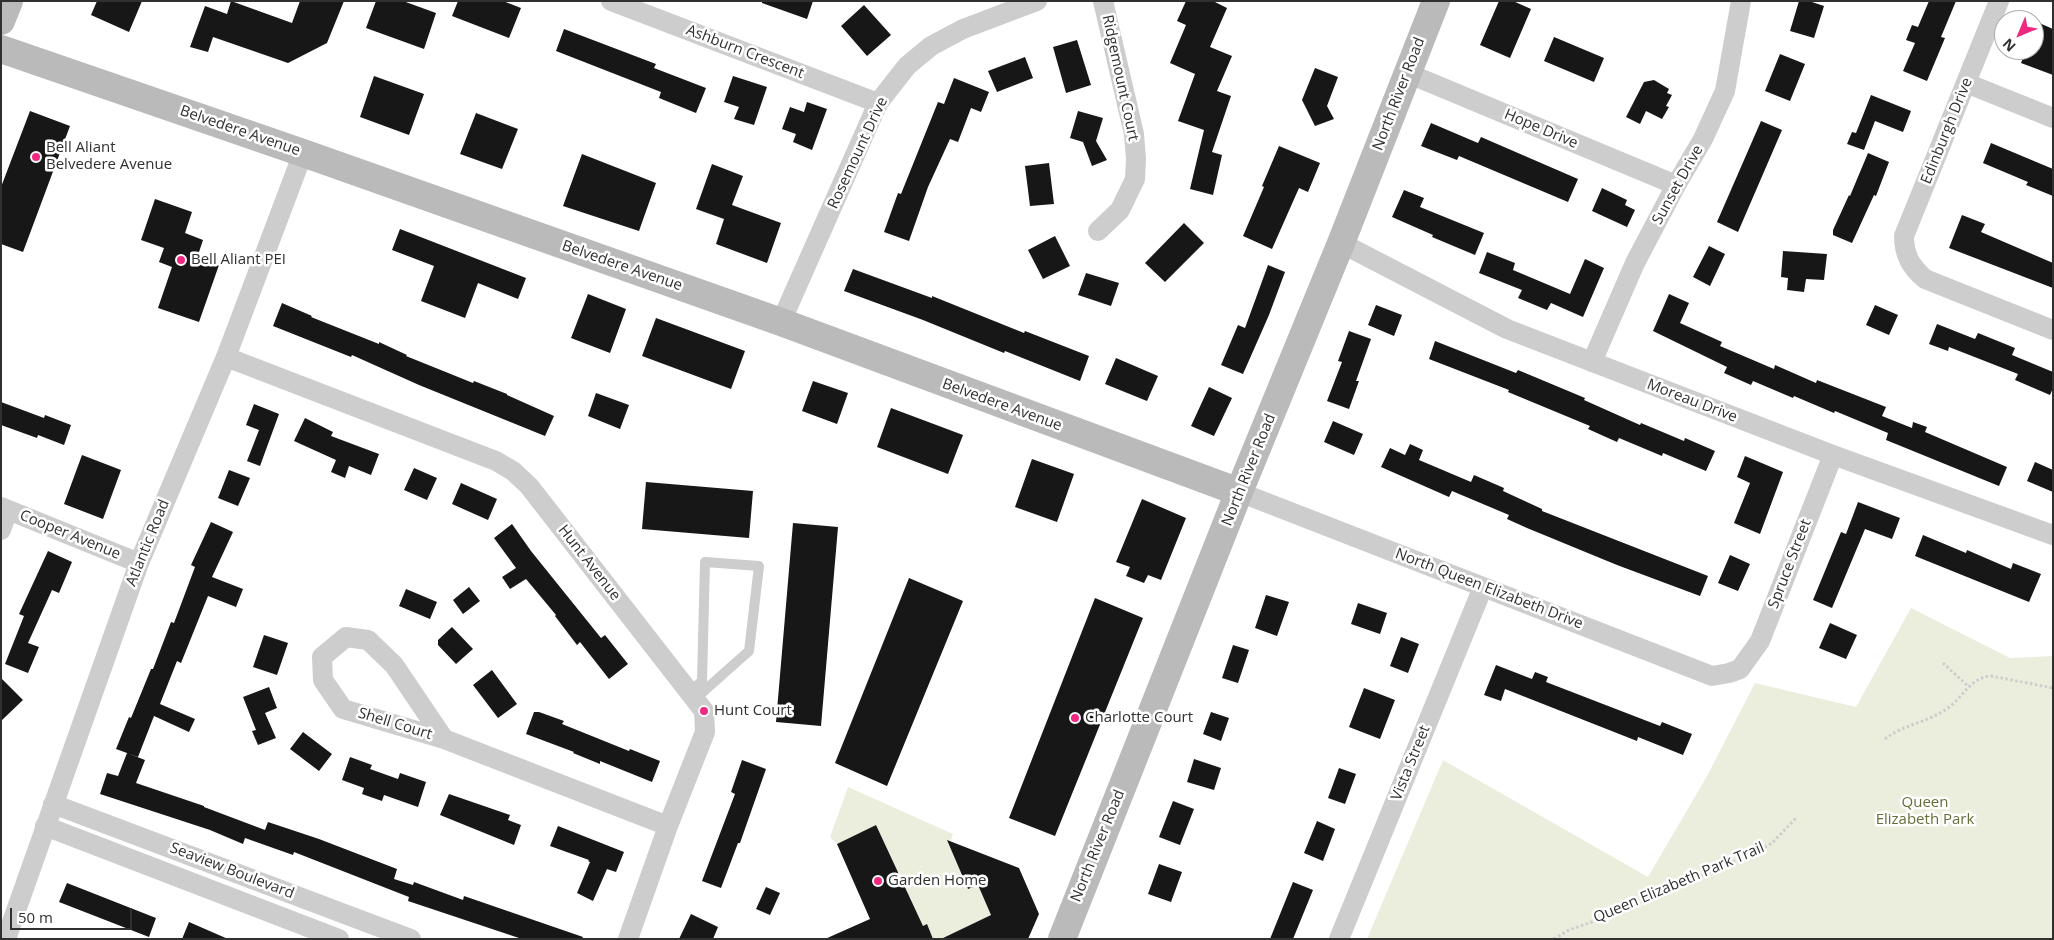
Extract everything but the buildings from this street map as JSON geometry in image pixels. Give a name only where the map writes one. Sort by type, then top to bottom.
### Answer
[{"type":"main road","points":[[1,21],[9,1]]},
{"type":"main road","name":"North River Road","points":[[1062,939],[1239,492],[1342,243],[1436,1]]},
{"type":"main road","name":"Belvedere Avenue","points":[[1,49],[303,153],[781,322],[1239,492]]},
{"type":"street","name":"Ashburn Crescent","points":[[611,1],[878,104]]},
{"type":"street","name":"Rosemount Drive","points":[[781,322],[878,104],[908,66],[931,46],[963,29],[1037,1]]},
{"type":"street","name":"Ridgemount Court","points":[[1098,231],[1120,210],[1135,179],[1136,159],[1134,134],[1103,1]]},
{"type":"street","name":"Sunset Drive","points":[[1592,362],[1635,263],[1676,185],[1703,139],[1725,91],[1741,1]]},
{"type":"street","name":"Edinburgh Drive","points":[[1999,1],[1904,236],[1904,250],[1909,261],[1926,280],[2053,330]]},
{"type":"street","name":"Hope Drive","points":[[1407,73],[1676,185]]},
{"type":"street","points":[[1966,83],[2053,118]]},
{"type":"street","name":"Atlantic Road","points":[[6,939],[138,563],[226,357],[303,153]]},
{"type":"street","name":"Moreau Drive","points":[[1342,243],[1507,329],[1832,455],[2053,535]]},
{"type":"street","name":"Hunt Avenue","points":[[226,357],[496,461],[513,471],[529,486],[704,711],[706,732],[668,826],[628,939]]},
{"type":"street","name":"Spruce Street","points":[[1740,669],[1760,641],[1832,455]]},
{"type":"street","name":"North Queen Elizabeth Drive","points":[[1239,492],[1712,676],[1729,674],[1740,669]]},
{"type":"street","points":[[1,530],[4,508]]},
{"type":"street","name":"Cooper Avenue","points":[[4,508],[138,563]]},
{"type":"street","name":"Vista Street","points":[[1339,939],[1482,587]]},
{"type":"street","name":"Shell Court","points":[[444,739],[394,665],[368,640],[346,637],[322,657],[323,680],[343,709],[444,739],[668,826]]},
{"type":"street","name":"Seaview Boulevard","points":[[53,804],[411,939]]},
{"type":"street","name":"Seaview Boulevard","points":[[46,826],[339,939]]},
{"type":"lane","points":[[705,562],[759,566],[749,651],[692,695],[702,681],[705,562]]},
{"type":"path","points":[[1943,663],[1969,687]]},
{"type":"path","points":[[1886,739],[1891,734],[1928,720],[1947,709],[1976,680],[1983,676],[2053,688]]},
{"type":"path","name":"Queen Elizabeth Park Trail","points":[[1554,939],[1569,930],[1606,916],[1772,843],[1798,817]]},
{"type":"green space","name":"Queen Elizabeth Park","points":[[1911,608],[2010,658],[2053,656],[2053,939],[1367,939],[1443,760],[1648,877],[1707,776],[1755,683],[1856,707]]},
{"type":"green space","points":[[848,787],[953,834],[949,845],[968,888],[978,885],[991,915],[941,939],[933,939],[927,925],[923,926],[876,825],[837,844],[830,837]]},
{"type":"place","name":"Bell Aliant Belvedere Avenue","points":[[36,157]]},
{"type":"place","name":"Bell Aliant PEI","points":[[181,260]]},
{"type":"place","name":"Hunt Court","points":[[704,711]]},
{"type":"place","name":"Charlotte Court","points":[[1075,718]]},
{"type":"place","name":"Garden Home","points":[[878,881]]}]
